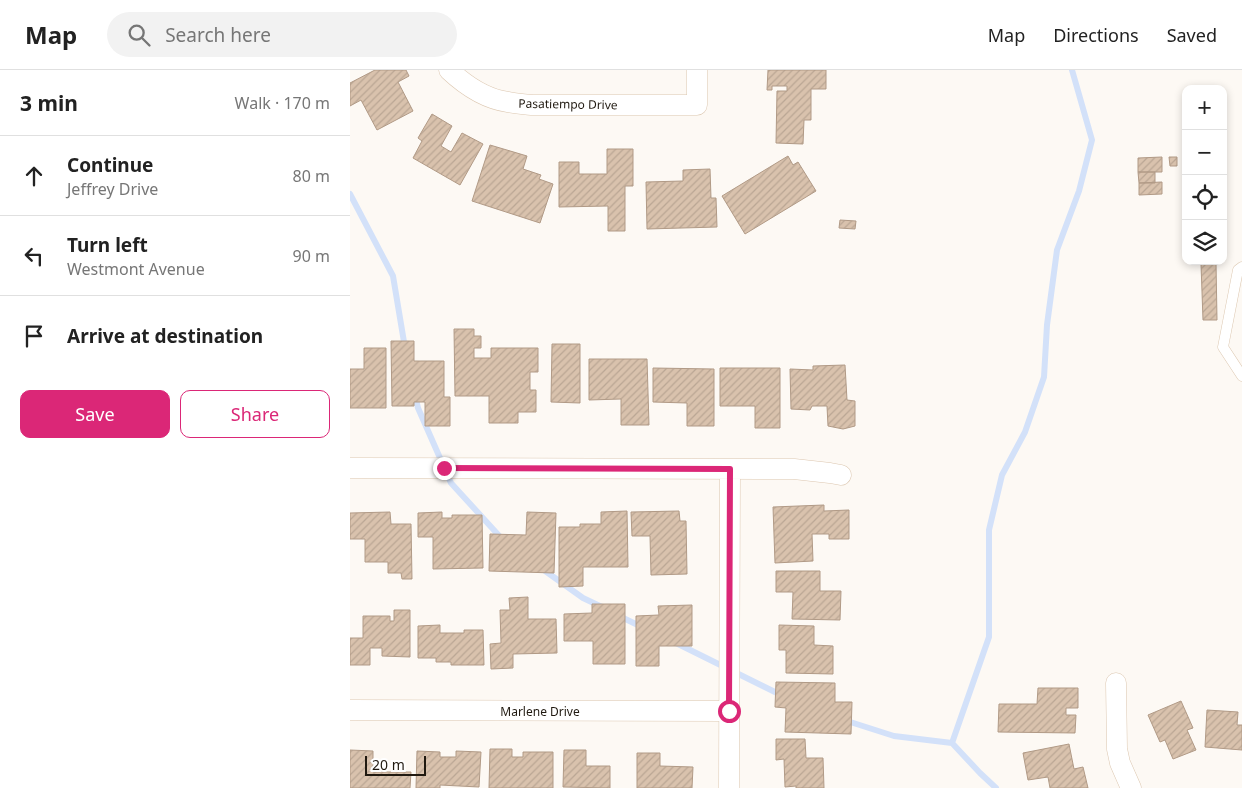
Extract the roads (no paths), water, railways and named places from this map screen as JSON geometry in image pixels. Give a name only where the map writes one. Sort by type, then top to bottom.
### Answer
[{"type":"street","name":"Pasatiempo Drive","points":[[449,70],[460,80],[482,94],[506,102],[532,105],[697,105],[697,70]]},
{"type":"street","points":[[350,468],[794,469],[842,475]]},
{"type":"street","points":[[729,788],[730,469]]},
{"type":"street","points":[[1116,683],[1117,749],[1120,763],[1130,788]]},
{"type":"street","name":"Marlene Drive","points":[[350,710],[729,711]]},
{"type":"lane","points":[[1242,267],[1238,270],[1223,347],[1242,376]]},
{"type":"waterway","points":[[952,743],[989,637],[989,530],[1002,475],[1025,432],[1044,377],[1047,325],[1057,250],[1079,191],[1092,140],[1072,70]]},
{"type":"waterway","points":[[350,194],[393,276],[405,348]]},
{"type":"waterway","points":[[415,395],[418,408],[451,483],[503,540]]},
{"type":"waterway","points":[[541,568],[583,598],[602,607]]},
{"type":"waterway","points":[[617,615],[642,627]]},
{"type":"waterway","points":[[676,643],[781,695]]},
{"type":"waterway","points":[[844,720],[894,736],[952,743],[996,788]]}]
